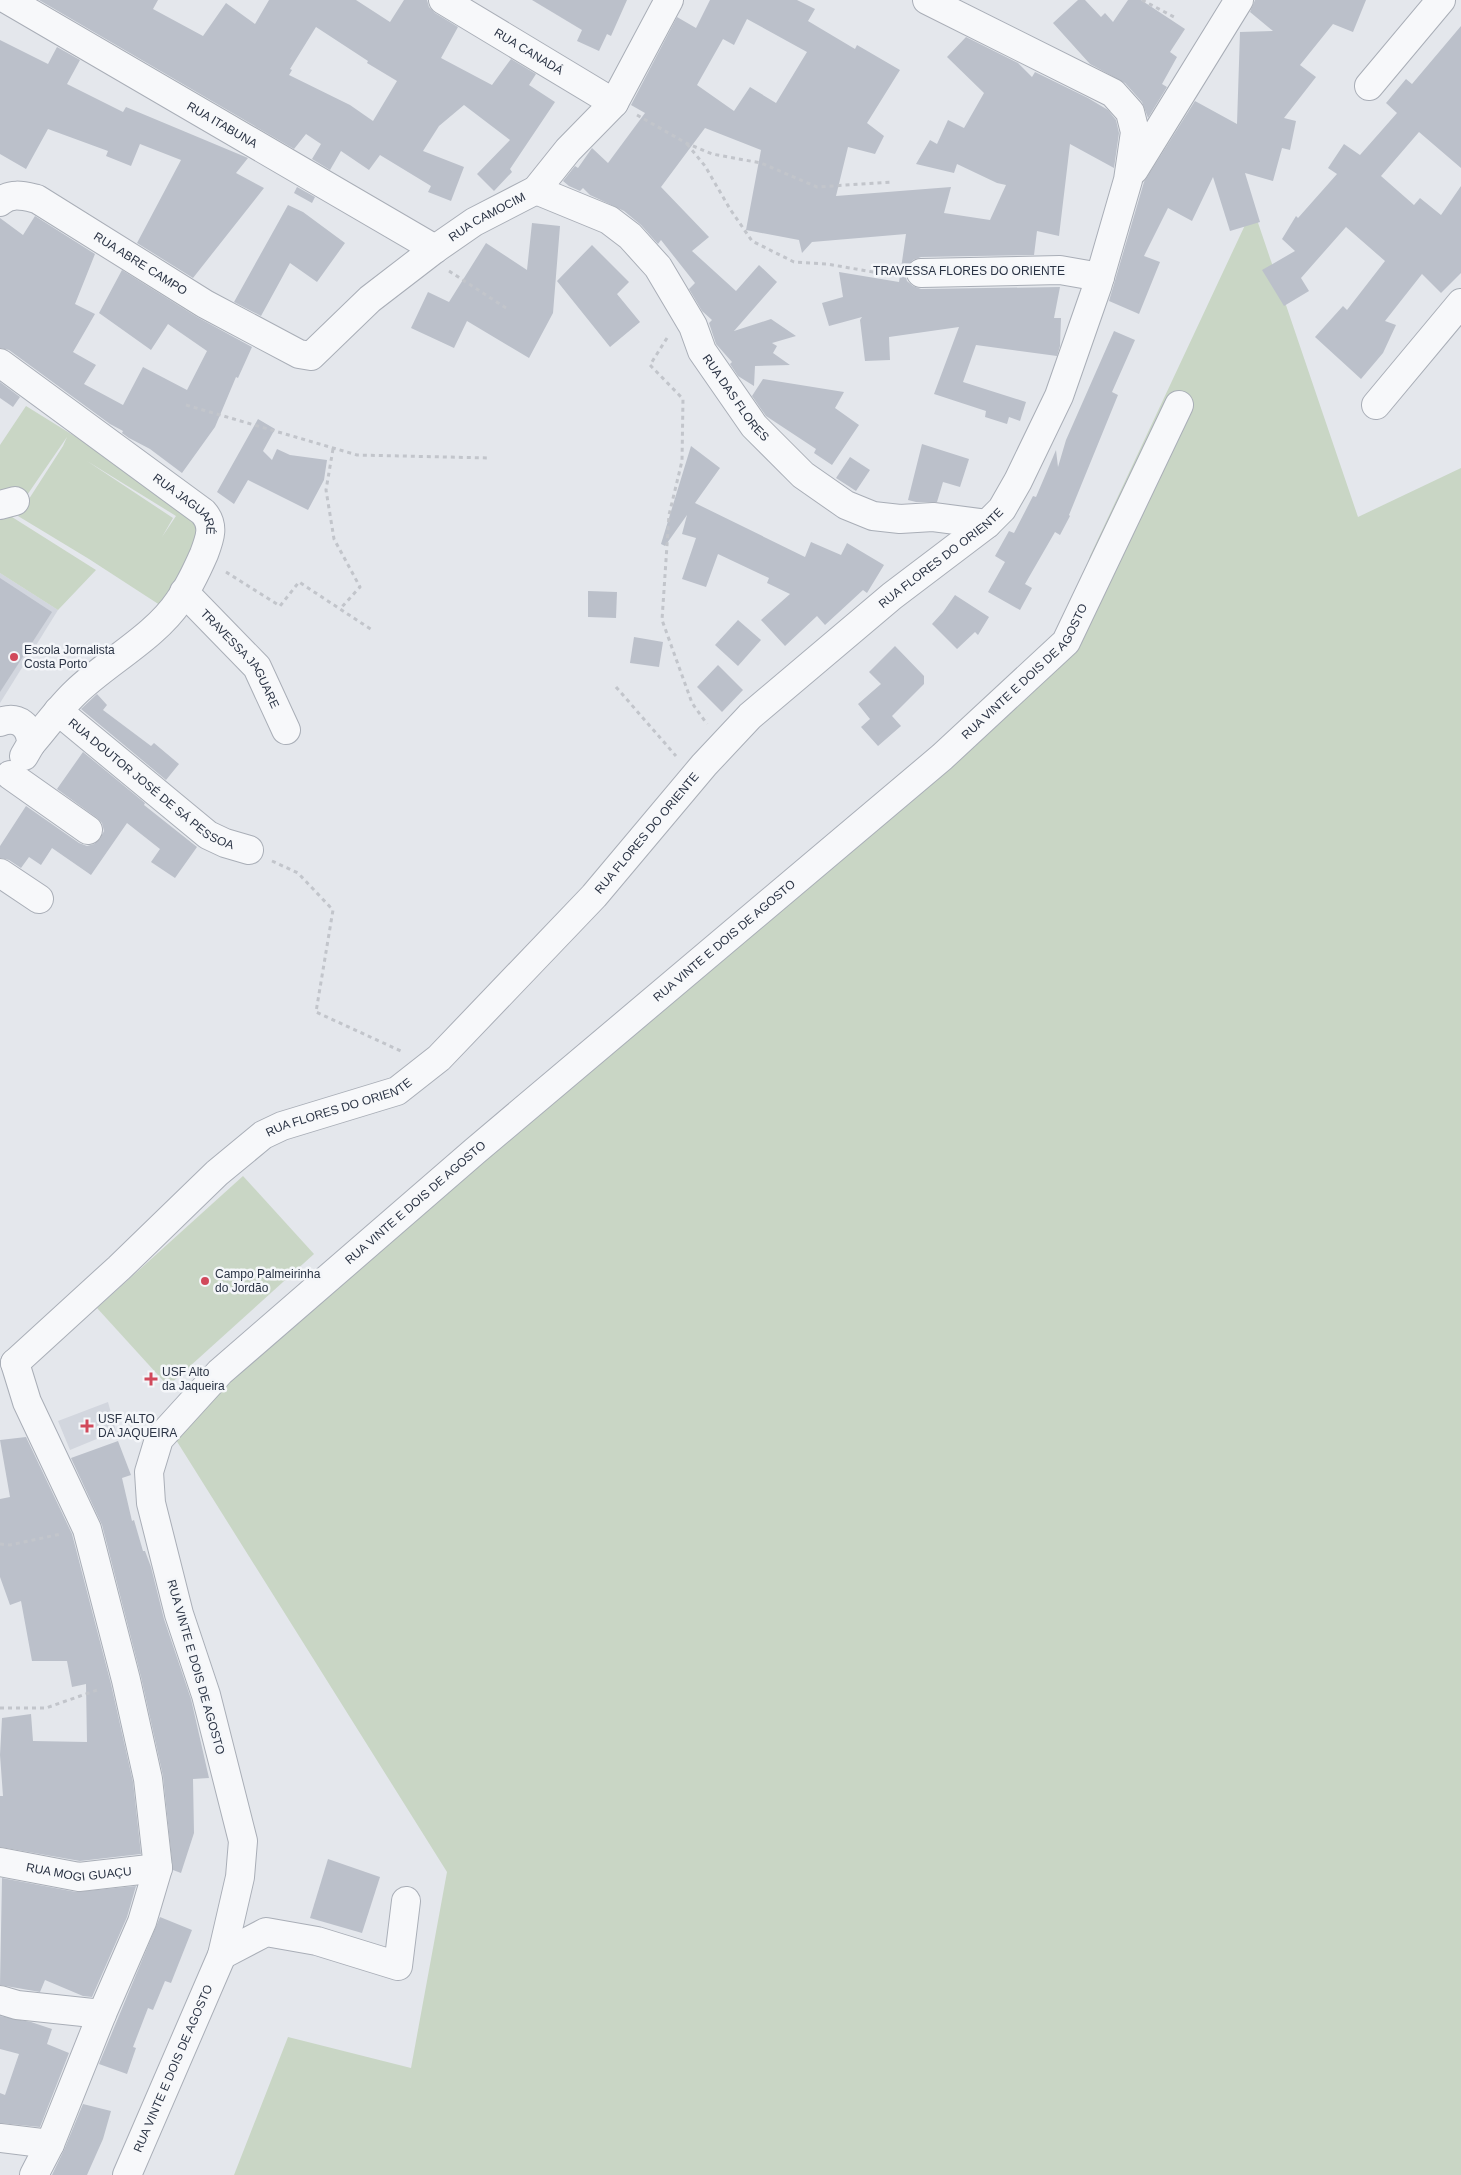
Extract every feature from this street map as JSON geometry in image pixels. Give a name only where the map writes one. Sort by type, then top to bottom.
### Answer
[{"type":"street","name":"RUA ITABUNA","points":[[8,0],[430,253]]},
{"type":"street","name":"RUA CANADÁ","points":[[443,0],[614,103]]},
{"type":"street","name":"RUA CAMOCIM","points":[[281,343],[299,354],[311,356],[370,299],[430,253],[474,222],[536,190],[568,150],[614,103],[669,0]]},
{"type":"street","points":[[927,0],[1113,93],[1130,112],[1135,132],[1128,180]]},
{"type":"street","points":[[1128,180],[1239,0]]},
{"type":"street","points":[[1369,86],[1441,0]]},
{"type":"street","name":"RUA FLORES DO ORIENTE","points":[[7,1364],[119,1268],[217,1173],[263,1135],[282,1126],[397,1091],[431,1064],[594,896],[694,777],[750,716],[892,596],[987,524],[1002,510],[1059,396],[1100,277],[1128,180]]},
{"type":"street","name":"RUA DAS FLORES","points":[[536,190],[609,220],[630,236],[658,267],[693,326],[702,351],[754,426],[803,475],[846,505],[873,516],[900,519],[933,517],[987,524]]},
{"type":"street","name":"RUA ABRE CAMPO","points":[[0,202],[6,197],[17,195],[37,199],[205,304],[281,343]]},
{"type":"street","name":"TRAVESSA FLORES DO ORIENTE","points":[[921,273],[1060,270],[1100,277]]},
{"type":"street","points":[[1376,405],[1461,303]]},
{"type":"street","name":"RUA JAGUARÉ","points":[[0,362],[203,512],[210,522],[211,528],[203,556],[184,592],[169,613],[146,635],[76,692],[12,766]]},
{"type":"street","name":"RUA VINTE E DOIS DE AGOSTO","points":[[127,2175],[222,1955],[240,1877],[243,1841],[206,1695],[179,1614],[151,1503],[148,1472],[159,1439],[220,1372],[475,1151],[942,757],[1066,642],[1180,405]]},
{"type":"street","name":"TRAVESSA JAGUARE","points":[[184,592],[258,667],[286,730]]},
{"type":"street","name":"RUA DOUTOR JOSÉ DE SÁ PESSOA","points":[[58,711],[153,787],[208,835],[224,843],[249,850]]},
{"type":"street","points":[[0,722],[9,719],[25,725],[30,732],[12,766],[88,830]]},
{"type":"street","points":[[0,873],[39,899]]},
{"type":"street","points":[[7,1364],[87,1529],[126,1680],[148,1779],[158,1868],[142,1922],[102,2014],[50,2144],[34,2175]]},
{"type":"street","name":"RUA MOGI GUAÇU","points":[[0,1862],[79,1877],[158,1868]]},
{"type":"street","points":[[222,1955],[266,1932],[317,1941],[398,1966],[406,1901]]},
{"type":"street","points":[[0,2000],[16,2006],[102,2014]]},
{"type":"street","points":[[0,2138],[50,2144]]},
{"type":"path","points":[[1142,0],[1176,18]]},
{"type":"path","points":[[614,103],[686,143],[712,154],[761,163],[817,187],[892,182]]},
{"type":"path","name":"TRAVESSA FLORES DO ORIENTE","points":[[686,143],[705,166],[730,209],[752,241],[794,262],[827,264],[873,272],[921,273]]},
{"type":"path","points":[[430,253],[506,308]]},
{"type":"path","points":[[650,365],[682,400],[682,461],[669,515],[662,620],[692,703],[722,746]]},
{"type":"path","points":[[186,405],[357,455],[490,458]]},
{"type":"path","points":[[333,449],[326,490],[334,539],[360,587],[340,609]]},
{"type":"path","points":[[203,556],[280,606],[299,582],[372,630]]},
{"type":"path","points":[[616,687],[694,777]]},
{"type":"path","points":[[249,850],[298,873],[333,910],[316,1012],[431,1064]]},
{"type":"path","points":[[0,1544],[10,1545],[87,1529]]},
{"type":"path","points":[[0,1708],[46,1708],[126,1680]]},
{"type":"shaded area","name":"Escola Jornalista Costa Porto","points":[[0,573],[58,610],[0,703]]},
{"type":"shaded area","name":"USF ALTO DA JAQUEIRA","points":[[108,1402],[116,1431],[70,1450],[58,1421]]},
{"type":"green space","points":[[1253,208],[1358,517],[1461,468],[1461,2175],[234,2175],[288,2037],[411,2068],[447,1872],[166,1424],[1066,642],[1090,556]]},
{"type":"green space","points":[[26,406],[184,504],[214,526],[166,609],[18,516],[67,437],[12,517],[96,570],[58,610],[0,573],[0,445]],"holes":[[[87,461],[176,516],[162,537],[173,518]]]},
{"type":"green space","name":"Campo Palmeirinha do Jordão","points":[[243,1176],[314,1254],[168,1386],[97,1308]]},
{"type":"building","points":[[39,0],[158,0],[153,9],[203,36],[226,3],[255,24],[269,0],[356,0],[390,22],[404,0],[427,0],[429,7],[435,13],[458,27],[441,58],[492,85],[511,59],[536,74],[529,85],[555,102],[510,169],[512,172],[494,191],[477,174],[510,140],[464,105],[439,126],[423,151],[464,167],[451,201],[428,192],[431,186],[380,155],[369,170],[341,151],[330,170],[312,159],[321,144],[306,134],[294,149]],"holes":[[[316,27],[368,61],[367,63],[397,81],[373,121],[350,105],[289,75],[292,70],[290,69]]]},
{"type":"building","points":[[532,0],[627,0],[611,36],[607,34],[599,51],[577,41],[582,30]]},
{"type":"building","points":[[710,0],[797,0],[815,9],[808,21],[855,49],[857,45],[900,70],[867,123],[884,136],[875,154],[848,147],[836,196],[951,187],[944,213],[990,220],[1006,185],[997,183],[957,164],[954,173],[916,164],[930,140],[937,144],[948,120],[964,128],[984,93],[947,57],[966,37],[1018,63],[1032,77],[1035,72],[1108,110],[1116,120],[1119,133],[1114,168],[1070,144],[1059,236],[1037,231],[1034,255],[921,257],[913,260],[907,266],[905,274],[907,281],[921,289],[1060,287],[1054,318],[1061,318],[1060,346],[1057,356],[976,345],[963,382],[1026,402],[1020,421],[1009,417],[1007,424],[985,417],[986,411],[934,394],[959,327],[889,337],[890,360],[865,361],[860,320],[862,317],[829,326],[822,303],[843,297],[839,272],[899,282],[906,234],[812,242],[802,253],[799,240],[746,230],[761,150],[705,128],[661,187],[709,237],[692,251],[736,291],[759,265],[777,282],[734,331],[771,319],[796,336],[772,343],[777,346],[773,353],[790,365],[755,366],[754,386],[738,376],[730,364],[732,362],[716,344],[709,323],[712,320],[702,311],[689,289],[695,283],[661,240],[658,244],[641,225],[624,211],[590,195],[583,188],[580,191],[563,181],[575,166],[578,168],[592,148],[608,163],[645,113],[631,105],[677,17],[696,28]],"holes":[[[747,19],[807,52],[776,103],[750,87],[734,111],[697,85],[723,39],[734,45]]]},
{"type":"building","points":[[1078,0],[1085,0],[1101,17],[1105,13],[1113,22],[1128,0],[1141,0],[1185,29],[1170,52],[1177,57],[1162,84],[1167,87],[1148,118],[1142,102],[1125,83],[1090,64],[1053,23]]},
{"type":"building","points":[[1255,0],[1366,0],[1353,32],[1333,24],[1300,65],[1316,77],[1284,118],[1296,121],[1290,150],[1282,148],[1273,181],[1245,173],[1260,222],[1230,231],[1213,177],[1192,221],[1168,208],[1144,256],[1160,262],[1139,314],[1109,301],[1144,182],[1195,101],[1237,124],[1240,32],[1273,31],[1250,12]]},
{"type":"building","points":[[1461,26],[1461,168],[1419,132],[1381,176],[1414,205],[1420,198],[1441,215],[1461,186],[1461,273],[1441,293],[1422,274],[1385,321],[1396,325],[1383,353],[1361,379],[1315,337],[1343,306],[1347,310],[1385,261],[1346,227],[1301,278],[1309,291],[1284,306],[1262,270],[1295,251],[1282,239],[1296,216],[1298,218],[1337,174],[1328,168],[1344,144],[1360,155],[1397,113],[1386,103],[1406,79],[1412,84]]},
{"type":"building","points":[[0,40],[48,64],[57,47],[80,60],[67,84],[123,112],[126,107],[248,158],[236,173],[264,188],[193,278],[137,243],[181,160],[140,144],[131,166],[106,156],[108,151],[48,129],[26,169],[0,154]]},
{"type":"building","points":[[297,187],[315,197],[312,203],[294,193]]},
{"type":"building","points":[[288,205],[303,212],[345,243],[317,282],[290,263],[261,316],[234,302]]},
{"type":"building","points":[[35,216],[95,254],[75,304],[95,314],[73,352],[96,365],[84,384],[123,405],[143,367],[187,390],[207,351],[168,324],[151,350],[99,313],[122,270],[197,317],[252,347],[238,378],[236,377],[215,427],[182,473],[150,449],[129,438],[122,433],[123,431],[110,424],[9,350],[0,348],[0,218],[23,235]]},
{"type":"building","points":[[532,223],[560,226],[553,313],[529,358],[467,321],[454,348],[411,328],[428,292],[449,302],[486,243],[527,270]]},
{"type":"building","points":[[592,245],[629,282],[617,294],[640,322],[610,347],[557,281]]},
{"type":"building","points":[[1114,331],[1135,340],[1112,392],[1118,395],[1070,516],[1060,535],[1055,532],[1025,584],[1032,588],[1020,610],[988,592],[1005,562],[995,556],[1009,531],[1014,533],[1033,496],[1036,497],[1056,450],[1058,467],[1066,440]]},
{"type":"building","points":[[763,379],[844,392],[835,408],[859,425],[832,465],[814,453],[816,449],[766,416],[752,396]]},
{"type":"building","points":[[0,382],[20,397],[13,407],[0,398]]},
{"type":"building","points":[[258,419],[275,429],[263,451],[272,460],[277,449],[290,455],[327,460],[324,480],[308,510],[248,480],[234,504],[217,492]]},
{"type":"building","points":[[922,444],[969,459],[960,487],[943,482],[937,502],[908,500]]},
{"type":"building","points":[[691,446],[720,468],[695,503],[805,557],[811,542],[841,555],[847,543],[884,565],[867,593],[863,590],[825,625],[817,616],[785,646],[761,620],[790,594],[767,583],[769,578],[718,554],[706,587],[682,579],[696,538],[682,534],[687,515],[665,546],[661,544]]},
{"type":"building","points":[[850,457],[870,470],[856,491],[836,478]]},
{"type":"building","name":"Escola Jornalista Costa Porto","points":[[0,578],[52,612],[0,692]]},
{"type":"building","points":[[588,591],[617,592],[616,618],[588,617]]},
{"type":"building","points":[[955,595],[989,617],[978,635],[975,632],[957,649],[932,624]]},
{"type":"building","points":[[738,620],[761,640],[738,666],[715,645]]},
{"type":"building","points":[[634,637],[663,642],[659,667],[630,663]]},
{"type":"building","points":[[895,646],[924,676],[924,684],[892,716],[901,726],[878,746],[861,727],[870,719],[858,704],[881,684],[869,672]]},
{"type":"building","points":[[718,665],[743,690],[722,712],[697,687]]},
{"type":"building","points":[[97,694],[107,705],[103,710],[151,746],[154,743],[179,764],[166,780],[81,709]]},
{"type":"building","points":[[83,752],[145,803],[144,805],[197,847],[175,878],[151,862],[160,849],[127,823],[91,875],[52,848],[41,865],[29,857],[21,868],[9,860],[0,858],[0,846],[26,806],[79,843],[87,846],[94,844],[100,839],[104,831],[102,823],[57,789]]},
{"type":"building","points":[[26,1437],[72,1534],[111,1684],[133,1782],[141,1854],[80,1861],[0,1847],[0,1796],[3,1796],[0,1755],[2,1718],[31,1714],[33,1741],[87,1742],[86,1684],[72,1687],[67,1661],[32,1661],[21,1601],[10,1605],[0,1577],[0,1499],[10,1497],[0,1440]]},
{"type":"building","points":[[118,1441],[131,1475],[122,1478],[132,1521],[134,1520],[143,1551],[145,1551],[151,1567],[164,1619],[191,1699],[209,1778],[193,1779],[194,1833],[181,1873],[173,1870],[163,1776],[141,1677],[102,1525],[71,1458]]},
{"type":"building","points":[[328,1859],[380,1877],[362,1933],[310,1918]]},
{"type":"building","points":[[2,1878],[76,1892],[136,1886],[127,1917],[92,1997],[83,1996],[45,1980],[40,1992],[0,1985]]},
{"type":"building","points":[[160,1917],[192,1930],[171,1983],[165,1981],[153,2010],[148,2008],[133,2047],[136,2048],[127,2074],[99,2064]]},
{"type":"building","points":[[0,2016],[31,2022],[52,2029],[47,2044],[69,2053],[40,2127],[0,2123],[0,2093],[5,2095],[19,2054],[0,2049]]},
{"type":"building","points":[[83,2104],[111,2111],[103,2139],[87,2175],[52,2175],[64,2150]]},
{"type":"place","name":"Escola Jornalista Costa Porto","points":[[14,657]]},
{"type":"place","name":"Campo Palmeirinha do Jordão","points":[[205,1281]]},
{"type":"place","name":"USF Alto da Jaqueira","points":[[151,1379]]},
{"type":"place","name":"USF ALTO DA JAQUEIRA","points":[[87,1426]]}]
